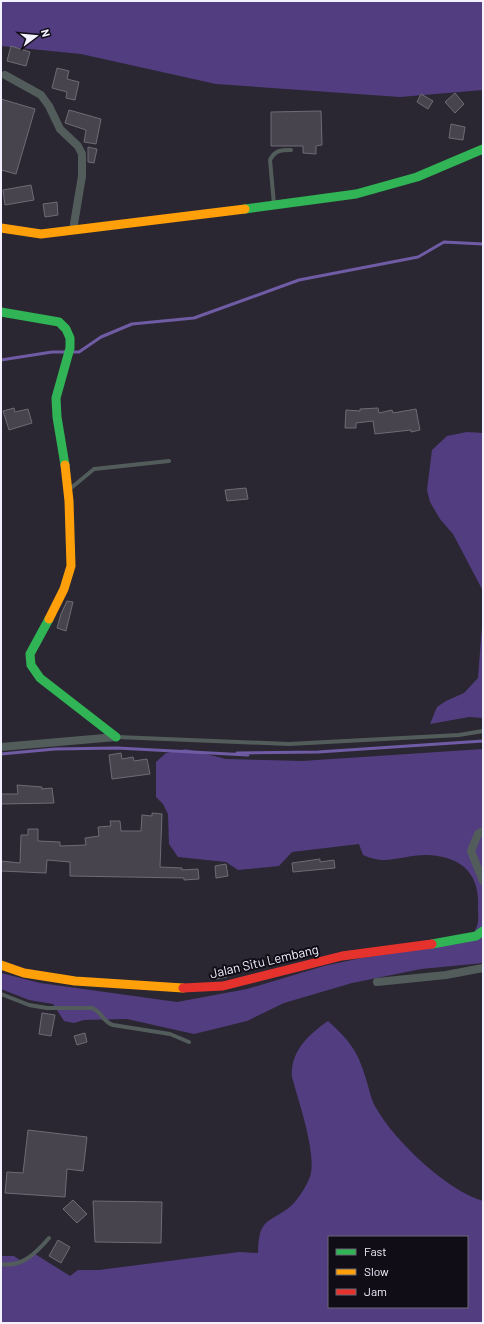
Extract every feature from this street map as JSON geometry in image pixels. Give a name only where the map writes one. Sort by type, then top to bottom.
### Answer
[{"type":"street","points":[[5,75],[42,95],[60,129],[78,146],[82,154],[82,176],[73,230]]},
{"type":"street","points":[[1,228],[41,234],[356,194],[417,177],[483,149]]},
{"type":"street","points":[[1,312],[59,322],[66,327],[69,333],[71,346],[56,398],[68,491],[71,566],[69,578],[30,654],[30,661],[40,678],[116,737]]},
{"type":"street","points":[[1,747],[116,737]]},
{"type":"street","points":[[483,831],[478,834],[471,851],[483,881]]},
{"type":"street","name":"Jalan Situ Lembang","points":[[1,965],[24,973],[75,981],[180,989],[223,986],[342,956],[442,943],[476,936],[483,931]]},
{"type":"street","points":[[378,982],[446,975],[483,968]]},
{"type":"lane","points":[[274,205],[270,160],[273,154],[279,151],[291,150]]},
{"type":"lane","points":[[68,491],[94,468],[168,461]]},
{"type":"lane","points":[[116,737],[289,744],[458,735],[483,731]]},
{"type":"lane","points":[[1,994],[29,1004],[47,1008],[92,1008],[97,1010],[106,1023],[170,1034],[189,1042]]},
{"type":"lane","points":[[1,1264],[7,1265],[21,1262],[35,1254],[50,1238]]},
{"type":"shaded area","points":[[1,1],[483,1],[483,90],[400,97],[216,84],[81,54],[1,46]]},
{"type":"shaded area","points":[[467,432],[483,433],[483,591],[453,534],[440,519],[430,502],[427,490],[432,450],[447,436]]},
{"type":"shaded area","points":[[483,613],[483,718],[469,717],[430,724],[437,707],[464,693],[478,678]]},
{"type":"shaded area","points":[[186,749],[226,759],[302,761],[483,749],[483,963],[421,969],[352,983],[284,1003],[247,1021],[194,1034],[127,1019],[84,1020],[74,1023],[64,1021],[53,1004],[29,1000],[1,989],[1,973],[40,983],[177,1002],[247,989],[324,966],[361,958],[469,942],[478,921],[478,895],[476,884],[466,868],[449,859],[438,856],[417,855],[379,860],[363,855],[359,844],[292,852],[279,866],[238,870],[226,862],[178,857],[169,844],[168,814],[163,804],[156,797],[156,762],[166,753]]},
{"type":"shaded area","points":[[328,1021],[342,1034],[360,1061],[374,1105],[396,1135],[408,1149],[438,1175],[453,1186],[483,1201],[483,1323],[1,1323],[1,1256],[14,1256],[21,1261],[35,1254],[70,1276],[78,1270],[99,1270],[239,1252],[258,1253],[260,1232],[263,1226],[297,1200],[309,1179],[311,1170],[310,1144],[292,1077],[292,1068],[297,1052],[307,1038]]},
{"type":"building","points":[[11,46],[30,52],[26,66],[7,61]]},
{"type":"building","points":[[57,68],[69,71],[67,79],[79,82],[75,100],[66,98],[67,92],[52,88]]},
{"type":"building","points":[[455,93],[464,104],[455,113],[445,102]]},
{"type":"building","points":[[421,94],[433,101],[428,109],[417,102]]},
{"type":"building","points":[[1,99],[35,109],[16,174],[1,170]]},
{"type":"building","points":[[69,110],[101,119],[96,144],[84,142],[86,130],[65,123]]},
{"type":"building","points":[[321,111],[322,145],[316,146],[316,154],[303,153],[303,146],[271,146],[271,112]]},
{"type":"building","points":[[451,124],[465,127],[463,140],[449,138]]},
{"type":"building","points":[[88,147],[97,149],[94,163],[88,162]]},
{"type":"building","points":[[31,185],[34,200],[5,205],[3,190]]},
{"type":"building","points":[[57,202],[58,215],[45,217],[43,204]]},
{"type":"building","points":[[14,408],[15,412],[28,409],[32,423],[9,430],[3,411]]},
{"type":"building","points":[[378,408],[379,413],[392,410],[393,413],[416,409],[420,430],[375,434],[373,421],[356,423],[356,428],[345,428],[346,410],[360,411],[360,409]]},
{"type":"building","points":[[246,488],[248,499],[227,501],[225,490]]},
{"type":"building","points":[[67,601],[73,602],[66,631],[57,628]]},
{"type":"building","points":[[121,753],[122,759],[133,757],[134,761],[147,759],[150,774],[112,779],[109,755]]},
{"type":"building","points":[[17,785],[42,787],[42,789],[52,788],[54,803],[1,804],[1,794],[18,794]]},
{"type":"building","points":[[152,813],[162,814],[160,867],[182,868],[182,870],[198,869],[199,879],[184,880],[184,878],[70,876],[70,862],[47,860],[46,873],[1,871],[1,861],[20,863],[21,835],[28,835],[28,829],[38,829],[38,841],[60,842],[60,846],[86,845],[85,838],[99,836],[98,827],[111,826],[110,821],[120,821],[121,831],[141,831],[142,815],[152,816]]},
{"type":"building","points":[[320,859],[320,862],[334,860],[335,868],[293,872],[292,863]]},
{"type":"building","points":[[226,864],[228,876],[216,878],[215,866]]},
{"type":"building","points":[[226,971],[227,977],[216,979],[215,973]]},
{"type":"building","points":[[42,1013],[55,1015],[51,1036],[39,1034]]},
{"type":"building","points":[[85,1033],[87,1042],[77,1045],[74,1036]]},
{"type":"building","points":[[28,1130],[87,1137],[83,1171],[67,1169],[65,1197],[5,1193],[7,1172],[23,1173]]},
{"type":"building","points":[[73,1200],[87,1214],[77,1223],[63,1209]]},
{"type":"building","points":[[93,1201],[162,1202],[161,1243],[95,1242]]},
{"type":"building","points":[[58,1240],[70,1247],[61,1263],[49,1256]]},
{"type":"waterway","points":[[73,352],[79,352],[101,337],[132,324],[194,318],[299,280],[418,257],[444,242],[483,244]]},
{"type":"waterway","points":[[1,360],[52,352],[65,352]]},
{"type":"waterway","points":[[1,754],[55,749],[117,748],[248,755],[237,753],[318,752],[483,741]]},
{"type":"traffic: fast","points":[[245,209],[356,194],[417,177],[483,149]]},
{"type":"traffic: fast","points":[[1,312],[59,322],[66,329],[70,338],[70,348],[56,398],[57,417],[65,465]]},
{"type":"traffic: fast","points":[[49,619],[30,654],[31,665],[40,678],[116,737]]},
{"type":"traffic: fast","points":[[432,944],[476,936],[483,931]]},
{"type":"traffic: slow","points":[[1,228],[41,234],[245,209]]},
{"type":"traffic: slow","points":[[49,619],[64,589],[71,566],[69,501],[65,465]]},
{"type":"traffic: slow","points":[[1,965],[24,973],[75,981],[183,988]]},
{"type":"traffic: jam","points":[[183,988],[223,986],[342,956],[432,944]]}]
